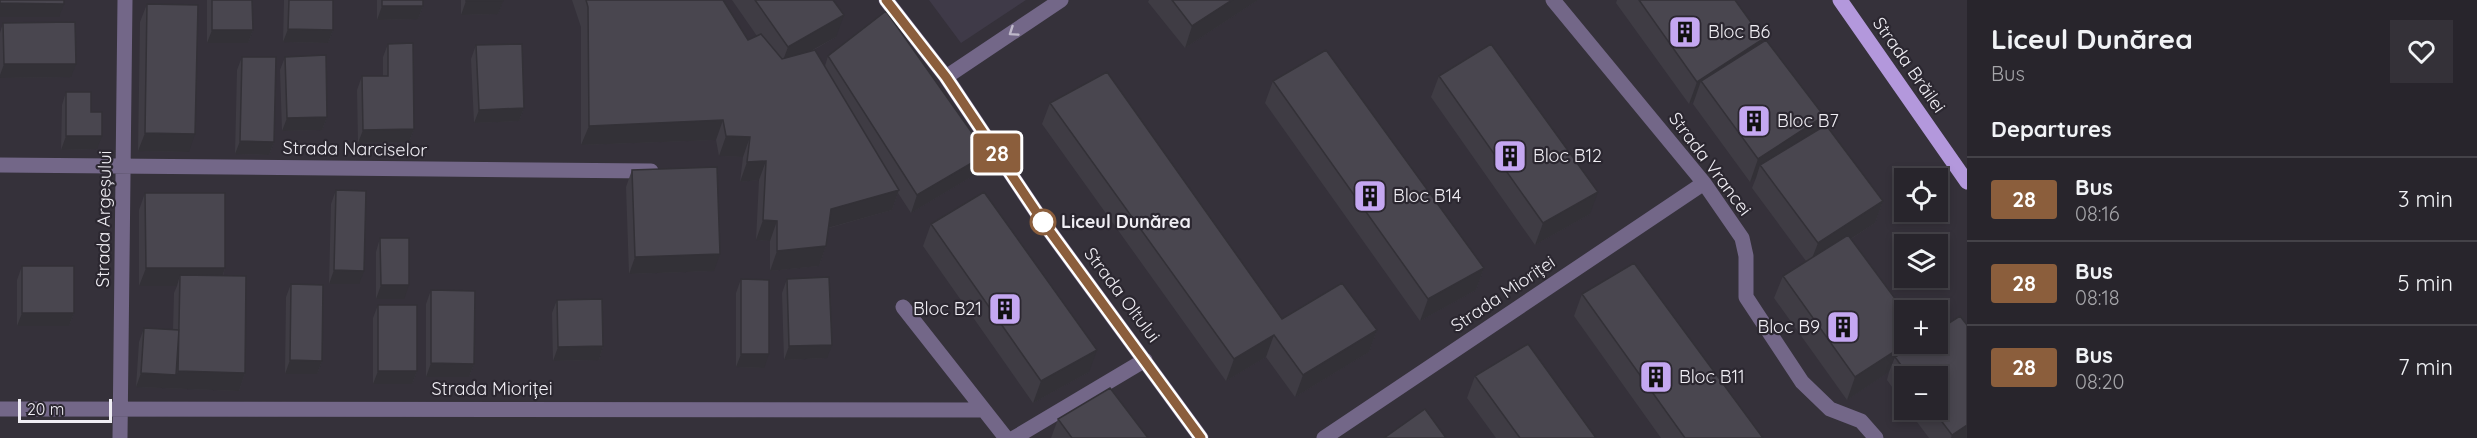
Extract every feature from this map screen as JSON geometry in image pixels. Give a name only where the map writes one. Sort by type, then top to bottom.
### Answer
[{"type":"main road","name":"Strada Brăilei","points":[[1840,0],[1967,182]]},
{"type":"street","name":"Strada Argeșului","points":[[120,438],[125,166],[125,0]]},
{"type":"street","name":"Strada Oltului","points":[[886,0],[946,77],[1043,222],[1201,438]]},
{"type":"street","points":[[946,77],[1061,0]]},
{"type":"street","name":"Strada Vrancei","points":[[1553,0],[1704,183],[1742,238],[1746,256],[1746,297],[1790,364],[1816,399],[1830,409],[1861,421],[1875,438]]},
{"type":"street","name":"Strada Narciselor","points":[[0,165],[661,171]]},
{"type":"street","name":"Strada Mioriței","points":[[1324,438],[1704,183]]},
{"type":"street","points":[[903,307],[1006,438]]},
{"type":"street","points":[[1014,438],[1145,360]]},
{"type":"street","name":"Strada Mioriței","points":[[0,409],[984,410]]},
{"type":"shaded area","points":[[929,0],[1026,0],[961,43]]},
{"type":"building","points":[[0,0],[64,0],[64,4],[0,3]]},
{"type":"building","points":[[212,0],[252,0],[253,30],[212,30]]},
{"type":"building","points":[[289,0],[333,0],[333,30],[288,29]]},
{"type":"building","points":[[382,0],[423,0],[423,6],[382,6]]},
{"type":"building","points":[[503,0],[503,1],[466,1]]},
{"type":"building","points":[[586,0],[723,0],[748,40],[761,34],[782,59],[815,50],[899,190],[831,209],[826,246],[777,251],[777,221],[763,220],[766,161],[747,162],[750,137],[726,136],[723,120],[589,126],[588,7]]},
{"type":"building","points":[[755,0],[833,0],[844,15],[788,47]]},
{"type":"building","points":[[1172,0],[1232,0],[1192,26]]},
{"type":"building","points":[[1639,0],[1735,0],[1763,39],[1697,82]]},
{"type":"building","points":[[147,4],[198,5],[195,134],[145,133]]},
{"type":"building","points":[[886,11],[987,154],[917,195],[828,56]]},
{"type":"building","points":[[75,22],[76,64],[4,64],[3,23]]},
{"type":"building","name":"Bloc B7","points":[[1766,40],[1824,116],[1758,159],[1701,81]]},
{"type":"building","points":[[413,43],[414,129],[363,130],[362,76],[388,76],[388,44]]},
{"type":"building","points":[[522,44],[524,108],[479,110],[476,45]]},
{"type":"building","name":"Bloc B12","points":[[1491,44],[1598,192],[1543,223],[1439,76]]},
{"type":"building","name":"Bloc B14","points":[[1326,50],[1484,268],[1428,299],[1273,81]]},
{"type":"building","points":[[326,55],[327,117],[287,118],[285,57]]},
{"type":"building","points":[[242,57],[276,57],[274,142],[240,141]]},
{"type":"building","points":[[1107,72],[1282,319],[1342,283],[1377,330],[1303,375],[1274,335],[1234,359],[1050,103]]},
{"type":"building","points":[[66,92],[91,92],[91,112],[102,112],[102,136],[66,136]]},
{"type":"building","points":[[1826,125],[1883,201],[1818,243],[1760,165]]},
{"type":"building","points":[[717,167],[720,254],[635,257],[632,170]]},
{"type":"building","points":[[336,190],[366,191],[364,271],[334,270]]},
{"type":"building","name":"Bloc B21","points":[[984,192],[1097,350],[1041,381],[931,224]]},
{"type":"building","points":[[145,193],[225,193],[225,268],[146,268]]},
{"type":"building","name":"Bloc B9","points":[[1848,235],[1896,300],[1894,300],[1894,352],[1855,377],[1783,276]]},
{"type":"building","points":[[380,238],[409,238],[409,285],[381,285]]},
{"type":"building","name":"Bloc B11","points":[[1634,263],[1763,438],[1685,438],[1582,294]]},
{"type":"building","points":[[22,266],[74,266],[74,313],[22,313]]},
{"type":"building","points":[[180,275],[246,276],[245,373],[178,371]]},
{"type":"building","points":[[829,277],[832,345],[789,346],[787,279]]},
{"type":"building","points":[[741,279],[769,280],[769,354],[741,354]]},
{"type":"building","points":[[291,284],[323,285],[322,361],[290,360]]},
{"type":"building","points":[[431,290],[475,291],[474,364],[431,363]]},
{"type":"building","points":[[602,299],[603,346],[558,347],[557,300]]},
{"type":"building","points":[[378,305],[417,305],[417,371],[378,371]]},
{"type":"building","points":[[1960,316],[1967,325],[1967,425],[1952,435],[1941,420],[1948,420],[1948,366],[1902,366],[1895,357],[1900,354],[1948,354],[1948,324]]},
{"type":"building","points":[[144,328],[179,330],[176,375],[141,373]]},
{"type":"building","points":[[1528,344],[1596,438],[1520,438],[1475,376]]},
{"type":"building","points":[[1110,388],[1148,438],[1072,438],[1058,419]]},
{"type":"building","points":[[1425,409],[1446,438],[1384,438]]},
{"type":"bus line","name":"28","points":[[886,0],[946,77],[1043,222],[1201,438]]},
{"type":"place","name":"Bloc B6","points":[[1685,32]]},
{"type":"place","name":"Bloc B7","points":[[1754,121]]},
{"type":"place","name":"Bloc B12","points":[[1510,156]]},
{"type":"place","name":"Bloc B14","points":[[1370,196]]},
{"type":"place","name":"Liceul Dunărea","points":[[1043,222]]},
{"type":"place","name":"Bloc B21","points":[[1005,309]]},
{"type":"place","name":"Bloc B9","points":[[1843,327]]},
{"type":"place","name":"Bloc B11","points":[[1656,377]]}]
